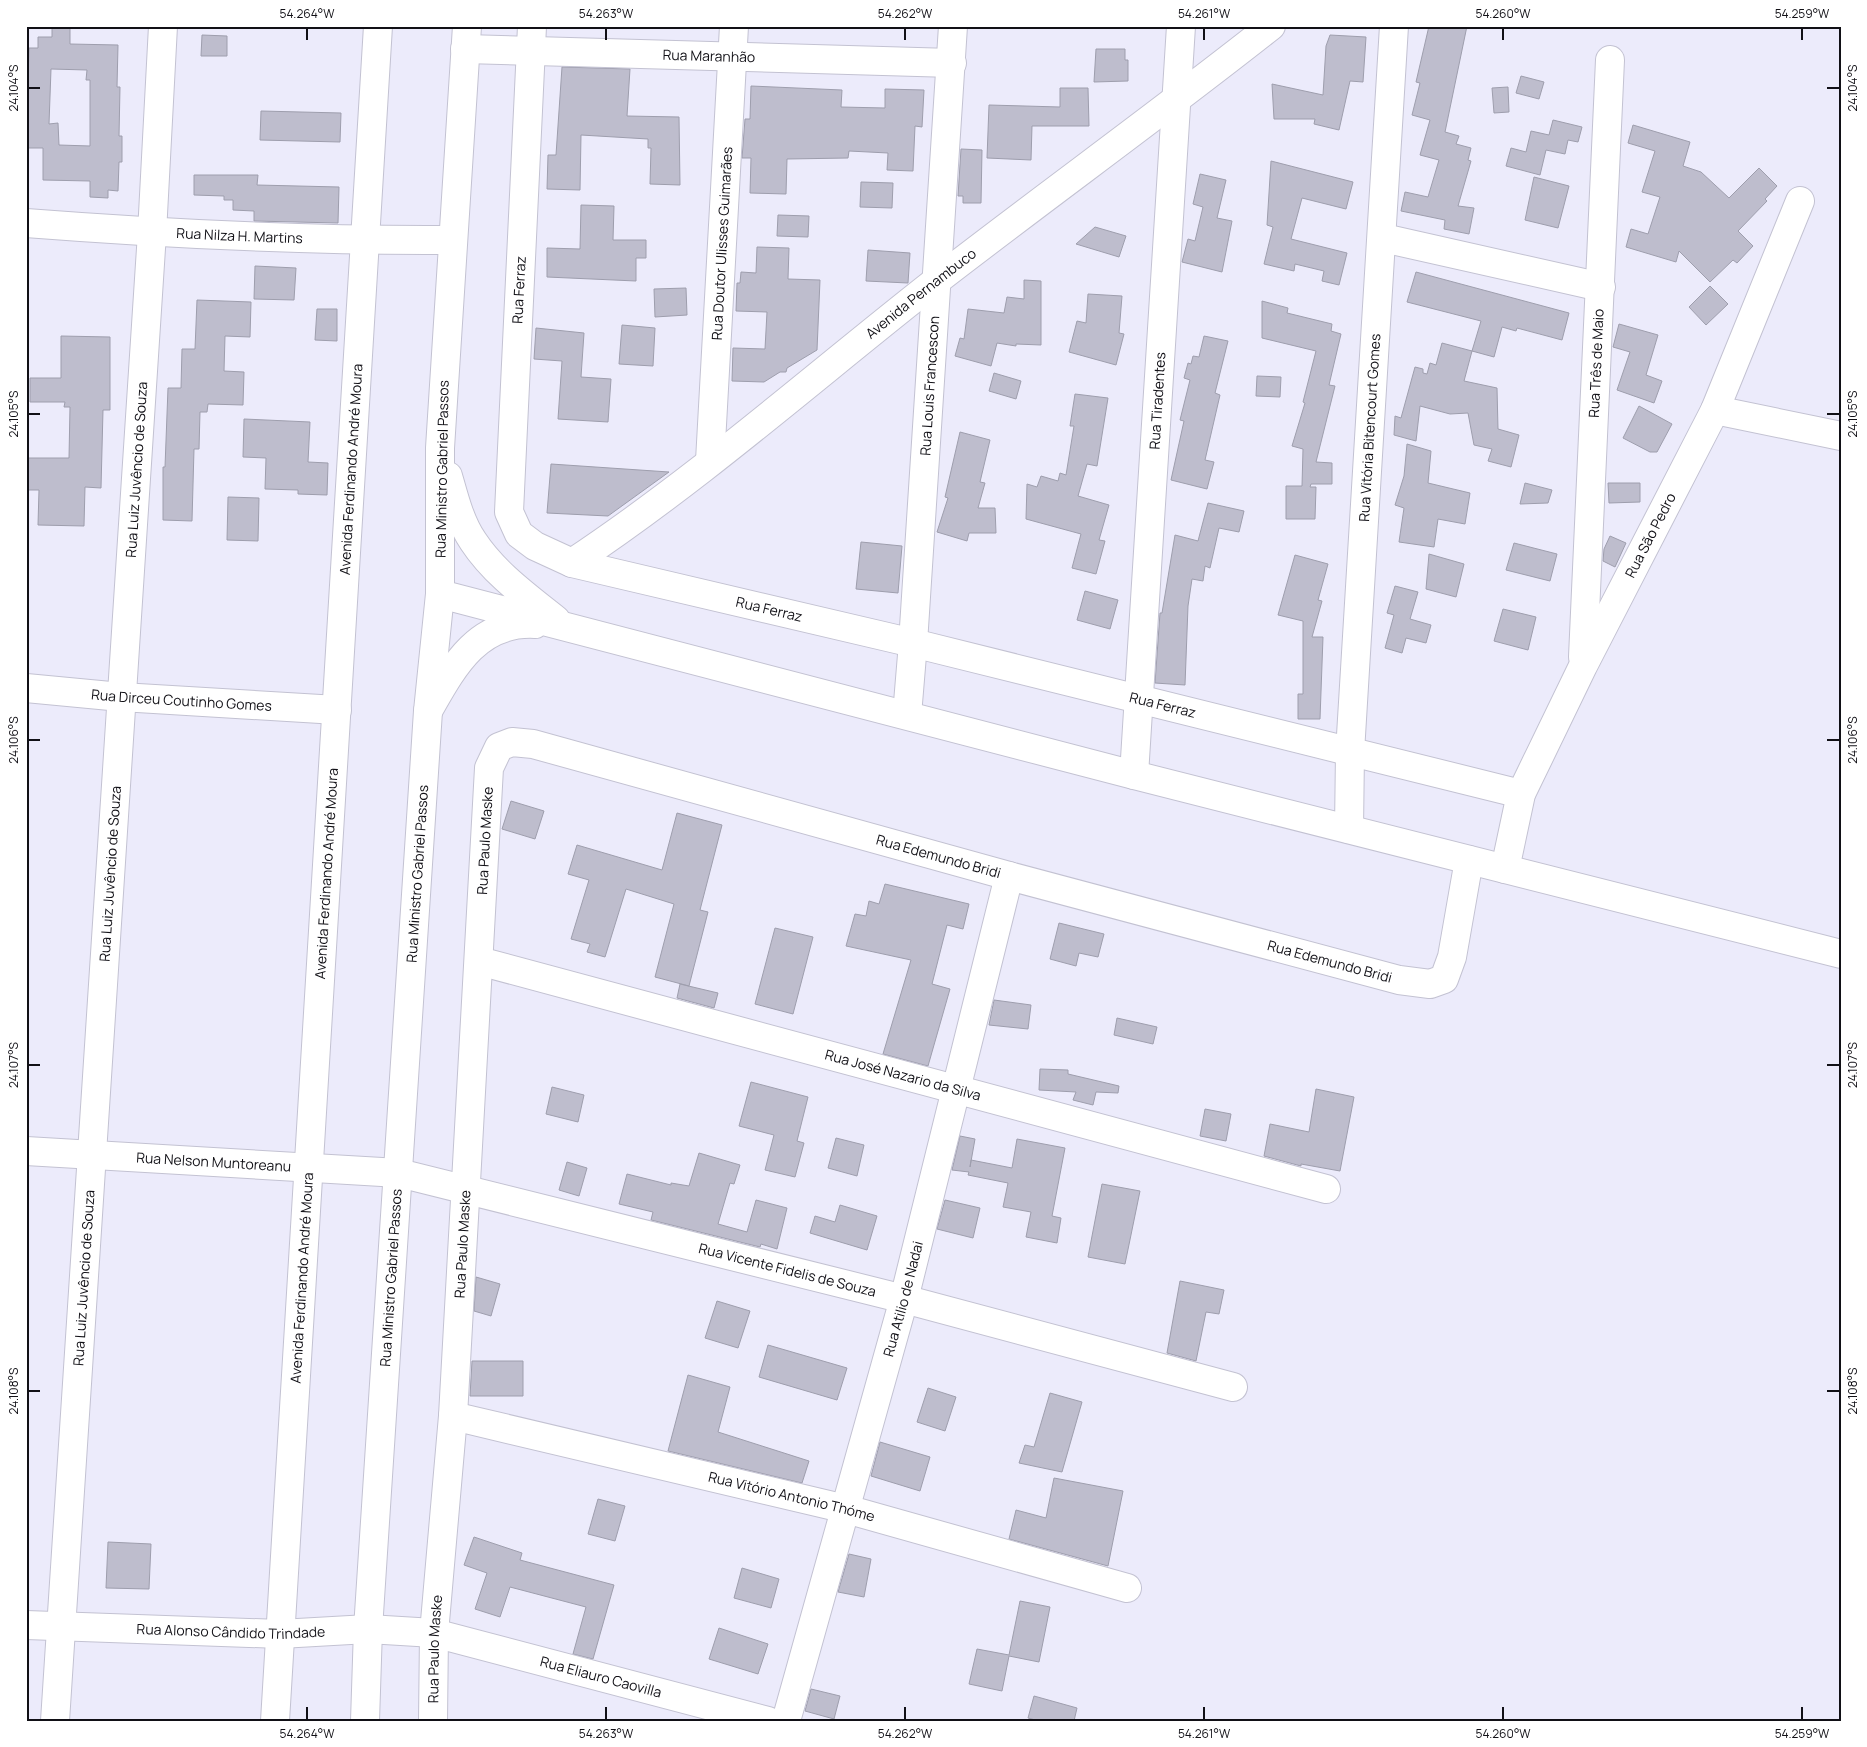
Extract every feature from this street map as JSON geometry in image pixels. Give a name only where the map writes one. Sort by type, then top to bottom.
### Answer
[{"type":"street","name":"Rua Luiz Juvêncio de Souza","points":[[55,1721],[152,233],[163,26]]},
{"type":"street","name":"Avenida Ferdinando André Moura","points":[[274,1721],[378,26]]},
{"type":"street","name":"Rua Doutor Ulisses Guimarães","points":[[710,461],[734,26]]},
{"type":"street","name":"Rua Louis Francescon","points":[[907,715],[914,643],[953,26]]},
{"type":"street","name":"Rua Tiradentes","points":[[1134,775],[1178,99],[1181,26]]},
{"type":"street","name":"Avenida Pernambuco","points":[[572,563],[604,542],[710,461],[937,280],[1178,99],[1271,26]]},
{"type":"street","name":"Rua Vitória Bitencourt Gomes","points":[[1349,829],[1350,752],[1383,238],[1394,26]]},
{"type":"street","name":"Rua Maranhão","points":[[466,38],[531,38],[732,57],[952,63]]},
{"type":"street","name":"Rua Ministro Gabriel Passos","points":[[365,1721],[368,1629],[428,711],[440,594],[440,448],[466,38]]},
{"type":"street","name":"Rua Ferraz","points":[[531,38],[509,512],[519,534],[535,546],[572,563],[914,643],[1520,794]]},
{"type":"street","name":"Rua Três de Maio","points":[[1583,666],[1610,60]]},
{"type":"street","name":"Rua São Pedro","points":[[1505,869],[1520,794],[1583,666],[1715,410],[1800,201]]},
{"type":"street","name":"Rua Nilza H. Martins","points":[[26,223],[152,233],[366,240],[453,240]]},
{"type":"street","points":[[1383,238],[1601,287]]},
{"type":"street","points":[[1715,410],[1841,436]]},
{"type":"street","points":[[440,448],[456,505],[472,540],[504,579],[563,626]]},
{"type":"street","points":[[440,594],[1134,775],[1841,954]]},
{"type":"street","points":[[428,711],[454,666],[482,637],[516,623],[563,626]]},
{"type":"street","name":"Rua Dirceu Coutinho Gomes","points":[[26,688],[121,697],[337,710]]},
{"type":"street","name":"Rua Edemundo Bridi","points":[[488,768],[499,747],[512,742],[533,744],[1010,876],[1399,980],[1430,984],[1444,979],[1452,957],[1469,860]]},
{"type":"street","name":"Rua Paulo Maske","points":[[432,1721],[434,1633],[453,1416],[488,768]]},
{"type":"street","name":"Rua Atilio de Nadai","points":[[786,1721],[904,1299],[1010,876]]},
{"type":"street","name":"Rua José Nazario da Silva","points":[[479,961],[1326,1190]]},
{"type":"street","name":"Rua Nelson Muntoreanu","points":[[26,1151],[399,1173]]},
{"type":"street","name":"Rua Vicente Fidelis de Souza","points":[[399,1173],[904,1299],[1233,1387]]},
{"type":"street","name":"Rua Vitório Antonio Thóme","points":[[453,1416],[846,1509],[1127,1588]]},
{"type":"street","name":"Rua Alonso Cândido Trindade","points":[[26,1625],[280,1634],[368,1629],[434,1633]]},
{"type":"street","name":"Rua Eliauro Caovilla","points":[[434,1633],[768,1721]]},
{"type":"building","points":[[52,26],[70,26],[70,44],[118,45],[117,87],[120,87],[119,136],[122,136],[122,162],[119,162],[118,191],[108,190],[108,198],[90,197],[90,181],[43,180],[43,148],[26,148],[29,48],[38,48],[38,37],[52,37]],"holes":[[[51,69],[87,70],[86,80],[90,80],[90,146],[59,145],[58,123],[49,124]]]},
{"type":"building","points":[[1429,26],[1467,26],[1445,132],[1459,136],[1456,144],[1471,148],[1468,160],[1471,161],[1458,206],[1474,208],[1469,234],[1444,229],[1445,220],[1401,211],[1405,192],[1428,197],[1439,160],[1420,155],[1430,120],[1412,115],[1420,83],[1416,82]]},
{"type":"building","points":[[202,35],[227,36],[227,56],[201,56]]},
{"type":"building","points":[[1330,35],[1366,37],[1363,82],[1350,81],[1339,130],[1314,124],[1315,119],[1274,119],[1272,84],[1323,95],[1326,46]]},
{"type":"building","points":[[1096,49],[1125,49],[1125,60],[1128,60],[1128,81],[1094,82]]},
{"type":"building","points":[[562,67],[630,69],[627,116],[679,117],[680,185],[650,184],[651,148],[648,148],[648,139],[581,135],[580,190],[547,189],[548,155],[556,155]]},
{"type":"building","points":[[1521,76],[1544,82],[1539,99],[1516,93]]},
{"type":"building","points":[[751,86],[842,90],[841,107],[885,108],[885,89],[924,90],[922,127],[915,126],[913,171],[887,170],[888,153],[849,151],[848,158],[787,159],[786,194],[750,193],[751,158],[742,158],[745,119],[750,119]]},
{"type":"building","points":[[1508,87],[1509,112],[1494,113],[1492,88]]},
{"type":"building","points":[[1060,88],[1088,88],[1089,126],[1032,126],[1031,160],[987,158],[989,105],[1060,107]]},
{"type":"building","points":[[261,111],[341,113],[340,142],[260,140]]},
{"type":"building","points":[[1553,120],[1582,127],[1578,142],[1568,140],[1565,154],[1546,150],[1540,175],[1506,166],[1511,148],[1526,152],[1531,131],[1549,135]]},
{"type":"building","points":[[1633,125],[1690,142],[1683,166],[1701,172],[1729,198],[1759,168],[1777,186],[1765,199],[1767,201],[1738,231],[1753,246],[1737,263],[1733,260],[1710,282],[1679,251],[1676,262],[1626,247],[1631,229],[1648,234],[1660,197],[1642,192],[1655,151],[1628,143]]},
{"type":"building","points":[[961,149],[982,150],[981,203],[963,203],[963,196],[958,196]]},
{"type":"building","points":[[1271,161],[1353,182],[1346,209],[1302,198],[1291,239],[1347,253],[1339,285],[1322,281],[1324,271],[1295,264],[1294,271],[1264,264],[1273,227],[1267,225]]},
{"type":"building","points":[[1200,174],[1226,180],[1217,218],[1232,221],[1222,272],[1182,262],[1188,239],[1195,241],[1203,207],[1193,204]]},
{"type":"building","points":[[194,175],[258,175],[257,185],[339,187],[338,223],[254,221],[254,211],[233,210],[233,200],[224,200],[224,196],[194,195]]},
{"type":"building","points":[[1534,177],[1569,186],[1558,228],[1525,220]]},
{"type":"building","points":[[861,182],[893,183],[892,208],[860,207]]},
{"type":"building","points":[[581,205],[614,206],[613,240],[646,240],[646,258],[636,258],[636,281],[547,277],[547,248],[580,249]]},
{"type":"building","points":[[778,215],[809,216],[808,237],[777,236]]},
{"type":"building","points":[[1095,227],[1126,236],[1119,257],[1076,244]]},
{"type":"building","points":[[757,247],[789,248],[788,279],[820,280],[817,350],[787,368],[786,372],[780,372],[764,382],[732,381],[733,348],[765,349],[767,312],[736,311],[737,283],[740,283],[741,272],[756,273]]},
{"type":"building","points":[[868,250],[910,253],[908,283],[866,281]]},
{"type":"building","points":[[255,266],[296,268],[294,300],[254,299]]},
{"type":"building","points":[[1416,272],[1569,313],[1562,340],[1517,328],[1516,331],[1502,327],[1494,357],[1472,351],[1481,321],[1407,302]]},
{"type":"building","points":[[1024,280],[1041,281],[1041,345],[1016,344],[1016,346],[997,343],[991,366],[955,356],[960,338],[964,339],[968,309],[1004,313],[1007,297],[1024,299]]},
{"type":"building","points":[[1710,286],[1728,304],[1706,325],[1689,307]]},
{"type":"building","points":[[686,288],[687,315],[655,317],[654,289]]},
{"type":"building","points":[[1088,294],[1122,296],[1119,333],[1124,334],[1116,365],[1069,352],[1077,321],[1086,323]]},
{"type":"building","points":[[197,300],[251,302],[250,337],[225,336],[224,371],[244,372],[243,405],[208,404],[207,412],[200,412],[199,449],[194,449],[192,521],[163,520],[163,467],[165,467],[168,388],[181,388],[182,349],[195,349]]},
{"type":"building","points":[[1262,301],[1288,308],[1287,313],[1332,324],[1331,331],[1341,334],[1329,385],[1335,386],[1316,462],[1332,463],[1332,484],[1311,484],[1310,487],[1316,487],[1315,519],[1286,519],[1286,486],[1302,486],[1303,449],[1292,446],[1305,403],[1303,402],[1316,351],[1262,338]]},
{"type":"building","points":[[317,309],[337,309],[337,341],[315,340]]},
{"type":"building","points":[[1619,324],[1658,335],[1646,375],[1662,381],[1654,403],[1617,390],[1630,352],[1613,347]]},
{"type":"building","points":[[622,325],[655,328],[653,366],[619,364]]},
{"type":"building","points":[[536,328],[584,333],[581,377],[611,379],[608,422],[558,419],[562,361],[534,359]]},
{"type":"building","points":[[61,336],[110,337],[110,410],[103,410],[101,488],[85,487],[84,526],[38,525],[39,490],[26,490],[26,458],[69,458],[70,407],[64,407],[65,402],[30,402],[30,378],[61,378]]},
{"type":"building","points":[[1204,336],[1228,341],[1215,393],[1220,395],[1205,460],[1214,462],[1207,489],[1171,480],[1184,421],[1180,420],[1190,380],[1184,378],[1188,363],[1191,364],[1193,356],[1199,357]]},
{"type":"building","points":[[1442,343],[1472,351],[1464,381],[1497,388],[1498,429],[1519,435],[1511,467],[1488,461],[1492,449],[1474,445],[1468,413],[1450,414],[1420,406],[1416,441],[1394,435],[1395,416],[1401,418],[1415,367],[1423,369],[1423,373],[1427,374],[1430,363],[1436,365]]},
{"type":"building","points":[[994,373],[1021,381],[1016,399],[989,391]]},
{"type":"building","points":[[1257,376],[1281,377],[1280,397],[1256,396]]},
{"type":"building","points":[[1075,394],[1108,398],[1097,466],[1087,464],[1078,496],[1109,505],[1099,540],[1105,541],[1096,574],[1072,568],[1081,534],[1026,519],[1027,484],[1037,487],[1041,476],[1058,481],[1060,473],[1066,475],[1074,426],[1070,426]]},
{"type":"building","points":[[1639,406],[1672,424],[1657,452],[1650,452],[1623,438]]},
{"type":"building","points":[[244,419],[310,422],[308,462],[328,463],[327,495],[298,494],[298,490],[265,489],[266,458],[243,457]]},
{"type":"building","points":[[960,432],[990,440],[980,482],[985,483],[978,508],[995,508],[996,533],[969,533],[967,541],[937,532],[948,498],[945,497]]},
{"type":"building","points":[[1407,444],[1431,451],[1428,483],[1470,493],[1465,524],[1438,519],[1434,547],[1399,542],[1404,508],[1395,505],[1404,476]]},
{"type":"building","points":[[551,464],[669,472],[608,516],[547,513]]},
{"type":"building","points":[[1525,483],[1552,490],[1548,503],[1520,504]]},
{"type":"building","points":[[1608,483],[1640,483],[1640,502],[1609,503]]},
{"type":"building","points":[[228,497],[259,498],[258,541],[227,540]]},
{"type":"building","points":[[1208,503],[1244,511],[1239,532],[1219,528],[1210,568],[1205,566],[1203,581],[1192,579],[1188,606],[1185,685],[1155,683],[1160,613],[1162,613],[1175,535],[1198,541]]},
{"type":"building","points":[[1610,536],[1626,543],[1615,567],[1603,561],[1604,549]]},
{"type":"building","points":[[861,542],[902,546],[898,593],[856,589]]},
{"type":"building","points":[[1514,543],[1557,554],[1550,581],[1506,570]]},
{"type":"building","points":[[1429,554],[1464,564],[1456,597],[1426,589]]},
{"type":"building","points":[[1295,555],[1328,564],[1318,600],[1322,601],[1312,637],[1323,637],[1320,719],[1298,719],[1298,694],[1303,694],[1303,621],[1278,615]]},
{"type":"building","points":[[1395,586],[1418,592],[1410,619],[1431,625],[1426,643],[1406,638],[1402,653],[1385,648],[1394,615],[1387,613]]},
{"type":"building","points":[[1085,591],[1118,600],[1110,629],[1077,620]]},
{"type":"building","points":[[1503,609],[1536,617],[1528,650],[1494,641]]},
{"type":"building","points":[[511,801],[544,811],[535,839],[502,829]]},
{"type":"building","points":[[677,813],[722,825],[700,910],[708,912],[689,986],[655,977],[674,904],[626,889],[605,957],[587,952],[590,944],[571,939],[589,880],[568,874],[577,845],[662,870]]},
{"type":"building","points":[[885,884],[969,904],[963,929],[947,925],[932,984],[950,989],[928,1066],[883,1054],[911,960],[846,946],[855,914],[866,916],[869,901],[879,904]]},
{"type":"building","points":[[1059,923],[1104,934],[1098,957],[1079,953],[1076,966],[1050,959]]},
{"type":"building","points":[[775,928],[813,937],[793,1014],[755,1004]]},
{"type":"building","points":[[680,984],[718,993],[714,1008],[677,998]]},
{"type":"building","points":[[994,1000],[1031,1005],[1028,1029],[989,1025]]},
{"type":"building","points":[[1117,1018],[1157,1027],[1153,1044],[1114,1035]]},
{"type":"building","points":[[1040,1069],[1068,1070],[1068,1074],[1119,1086],[1118,1093],[1096,1092],[1093,1105],[1073,1100],[1076,1092],[1039,1090]]},
{"type":"building","points":[[751,1082],[808,1097],[797,1141],[804,1143],[795,1177],[765,1170],[774,1135],[739,1126]]},
{"type":"building","points":[[552,1087],[584,1095],[578,1122],[546,1114]]},
{"type":"building","points":[[1316,1089],[1354,1097],[1340,1171],[1301,1164],[1301,1166],[1264,1156],[1270,1124],[1309,1132]]},
{"type":"building","points":[[1205,1109],[1231,1114],[1226,1141],[1200,1136]]},
{"type":"building","points":[[960,1136],[975,1139],[971,1160],[1012,1168],[1017,1139],[1065,1148],[1052,1216],[1061,1218],[1057,1243],[1026,1237],[1031,1212],[1003,1207],[1008,1183],[968,1175],[969,1172],[952,1170]]},
{"type":"building","points":[[836,1138],[864,1145],[857,1176],[828,1168]]},
{"type":"building","points":[[699,1153],[740,1165],[734,1184],[730,1183],[718,1224],[747,1232],[756,1200],[787,1208],[777,1249],[761,1244],[760,1247],[651,1220],[653,1212],[619,1204],[627,1174],[671,1185],[671,1183],[689,1186]]},
{"type":"building","points":[[567,1162],[587,1168],[579,1196],[559,1190]]},
{"type":"building","points":[[1102,1184],[1140,1191],[1125,1264],[1088,1257]]},
{"type":"building","points":[[945,1200],[980,1208],[973,1238],[937,1229]]},
{"type":"building","points":[[840,1205],[877,1216],[867,1250],[810,1233],[815,1216],[835,1222]]},
{"type":"building","points":[[476,1277],[500,1284],[491,1316],[474,1311]]},
{"type":"building","points":[[1180,1281],[1224,1290],[1219,1314],[1206,1312],[1196,1361],[1167,1353]]},
{"type":"building","points":[[717,1301],[750,1311],[738,1348],[705,1338]]},
{"type":"building","points":[[768,1345],[847,1368],[837,1400],[759,1377]]},
{"type":"building","points":[[472,1361],[523,1361],[523,1396],[470,1396]]},
{"type":"building","points":[[688,1375],[730,1387],[718,1432],[809,1461],[802,1483],[668,1451]]},
{"type":"building","points":[[928,1388],[956,1397],[945,1431],[917,1422]]},
{"type":"building","points":[[1050,1393],[1082,1402],[1062,1472],[1019,1463],[1025,1445],[1034,1447]]},
{"type":"building","points":[[880,1442],[930,1457],[920,1491],[871,1476]]},
{"type":"building","points":[[1054,1478],[1123,1491],[1108,1566],[1009,1539],[1016,1510],[1046,1518]]},
{"type":"building","points":[[598,1499],[625,1506],[615,1541],[588,1534]]},
{"type":"building","points":[[474,1537],[522,1553],[520,1560],[614,1585],[593,1659],[573,1654],[586,1607],[510,1587],[500,1617],[475,1609],[487,1573],[464,1565]]},
{"type":"building","points":[[108,1542],[151,1544],[149,1589],[106,1588]]},
{"type":"building","points":[[849,1554],[871,1559],[864,1597],[838,1592]]},
{"type":"building","points":[[742,1568],[779,1579],[771,1608],[734,1598]]},
{"type":"building","points":[[1020,1601],[1050,1607],[1039,1662],[1009,1656],[1002,1691],[969,1684],[977,1649],[1009,1655]]},
{"type":"building","points":[[719,1628],[768,1644],[758,1674],[709,1659]]},
{"type":"building","points":[[811,1689],[840,1696],[834,1719],[805,1711]]},
{"type":"building","points":[[1034,1696],[1077,1708],[1074,1721],[1039,1721],[1028,1718]]}]
